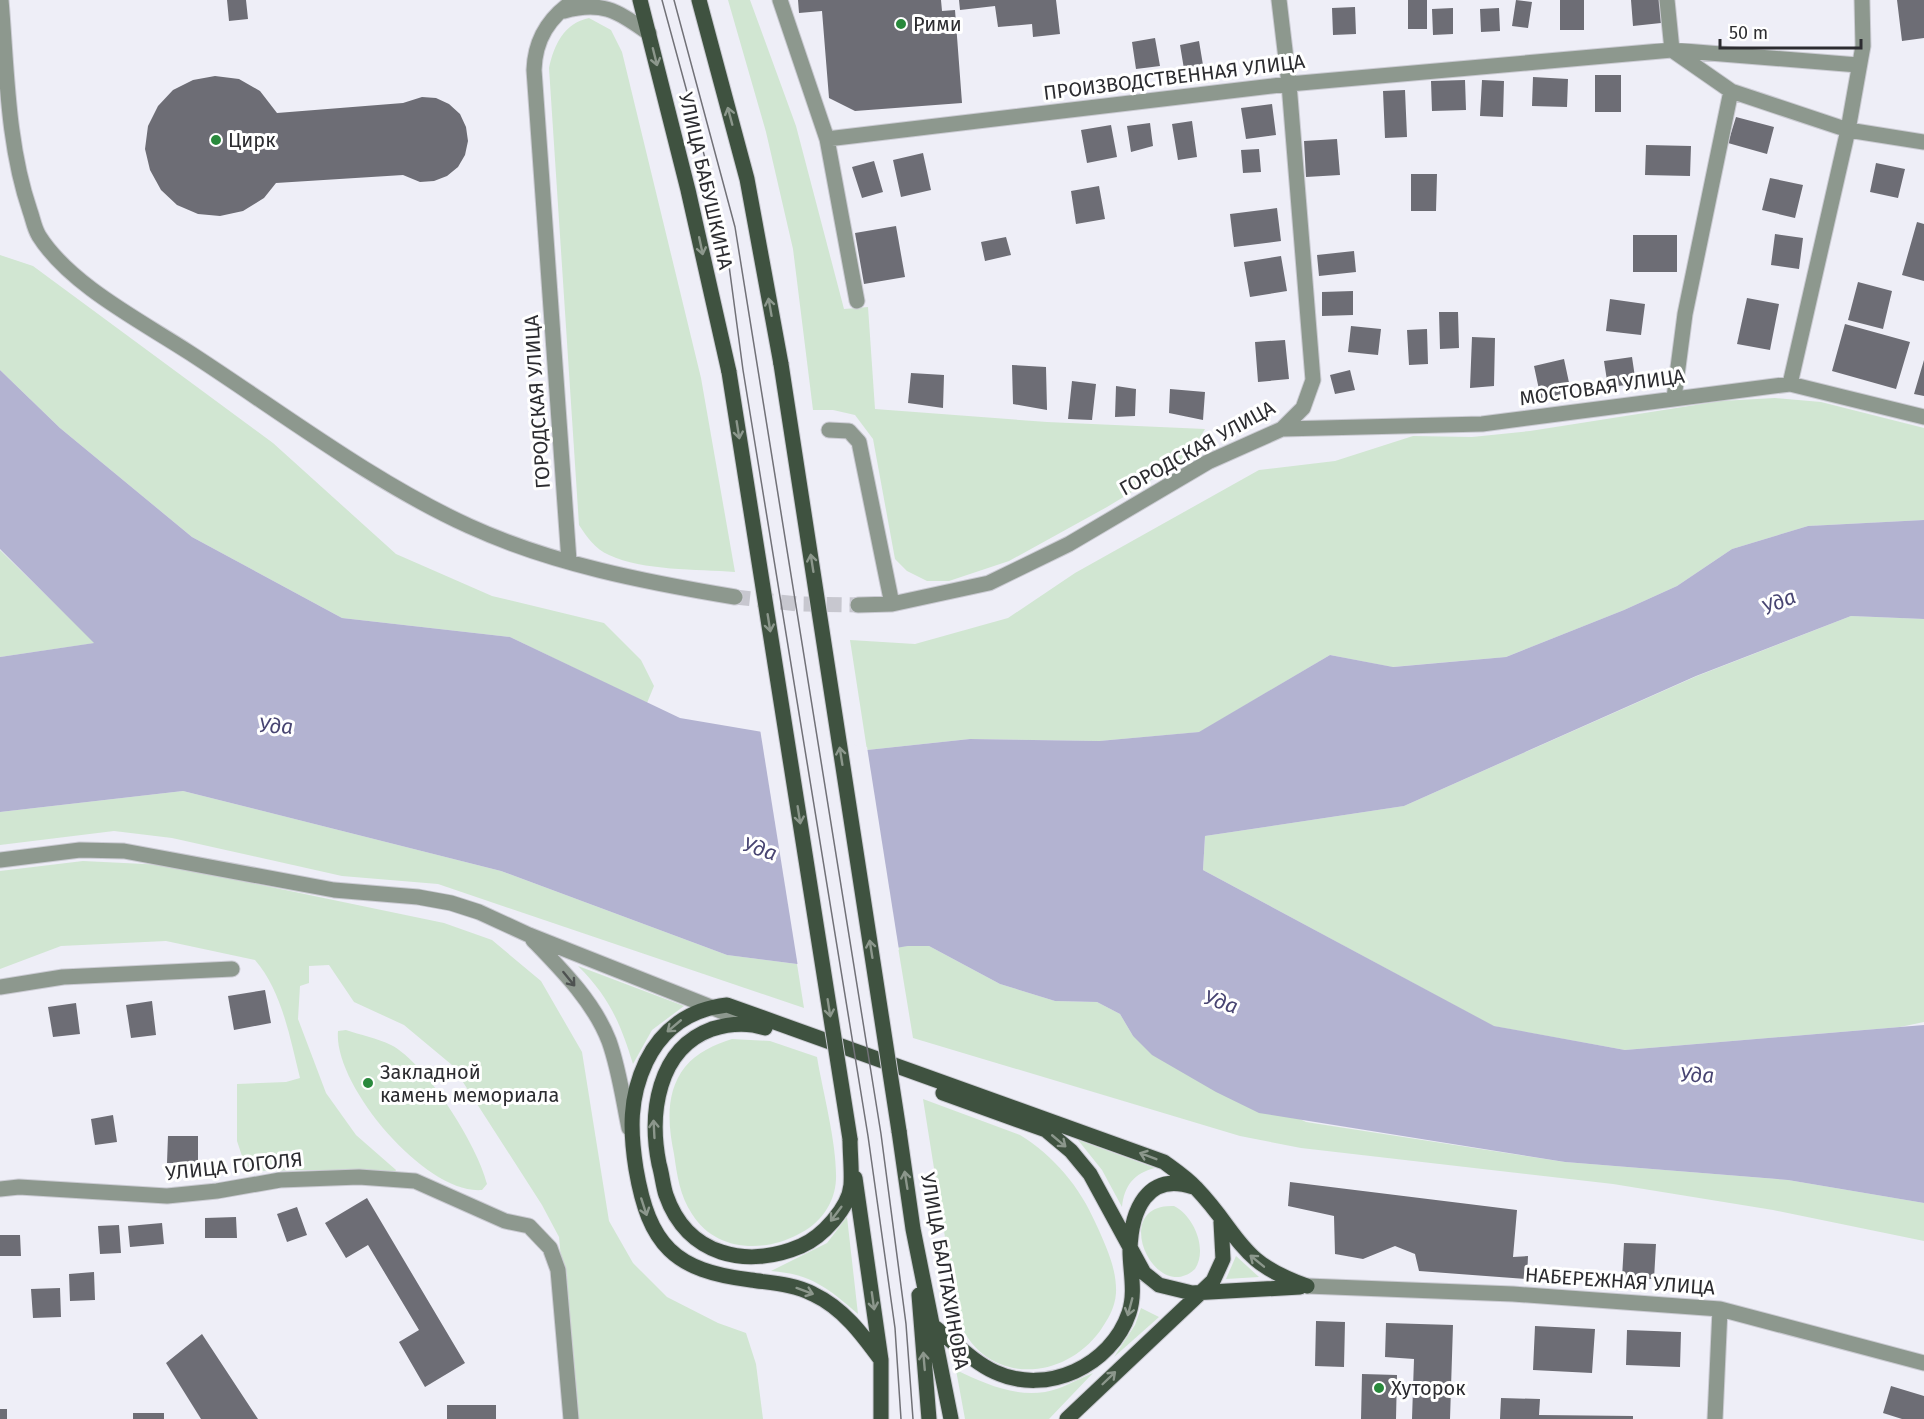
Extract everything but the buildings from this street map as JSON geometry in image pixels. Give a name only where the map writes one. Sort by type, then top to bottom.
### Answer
[{"type":"main road","name":"УЛИЦА БАБУШКИНА","points":[[640,0],[688,190],[729,372],[850,1139]]},
{"type":"main road","name":"УЛИЦА БАБУШКИНА","points":[[699,0],[747,179],[781,364],[898,1131]]},
{"type":"main road","points":[[881,1360],[845,1316],[813,1293],[777,1284],[712,1274],[694,1268],[676,1257],[660,1239],[649,1221],[641,1200],[630,1131],[636,1088],[650,1053],[673,1026],[689,1015],[709,1007],[727,1005],[1164,1162],[1196,1188],[1254,1260],[1274,1274],[1307,1286]]},
{"type":"main road","points":[[850,1139],[851,1186],[844,1203],[827,1226],[805,1244],[765,1258],[746,1258],[708,1247],[683,1224],[666,1195],[653,1121],[661,1084],[680,1052],[697,1037],[721,1026],[751,1023],[1046,1130],[1071,1151],[1090,1174],[1144,1273],[1160,1285],[1181,1292],[1307,1286]]},
{"type":"main road","name":"УЛИЦА БАЛТАХИНОВА","points":[[898,1131],[914,1229],[951,1419]]},
{"type":"main road","points":[[850,1139],[881,1360],[881,1419]]},
{"type":"main road","points":[[933,1326],[995,1372],[1028,1380],[1053,1380],[1067,1376],[1098,1357],[1123,1328],[1133,1296],[1130,1249],[1139,1205],[1152,1190],[1172,1183],[1196,1188]]},
{"type":"main road","points":[[1067,1419],[1213,1281],[1223,1260],[1223,1231],[1220,1219]]},
{"type":"main road","points":[[914,1229],[929,1419]]},
{"type":"street","points":[[1,0],[14,148],[25,198],[38,234],[60,264],[111,301],[386,481],[467,525],[518,546],[569,561],[657,584],[735,597]]},
{"type":"street","points":[[556,14],[575,0]]},
{"type":"street","points":[[780,0],[827,138],[857,301]]},
{"type":"street","name":"ГОРОДСКАЯ УЛИЦА","points":[[858,604],[892,604],[989,583],[1069,544],[1208,462],[1282,429],[1303,408],[1313,380],[1289,84],[1279,0]]},
{"type":"street","points":[[1667,0],[1672,50],[1731,91],[1848,130],[1924,142]]},
{"type":"street","points":[[1790,384],[1848,130],[1863,46],[1862,0]]},
{"type":"street","points":[[556,14],[579,7],[598,6],[613,9],[649,33]]},
{"type":"street","name":"ГОРОДСКАЯ УЛИЦА","points":[[556,14],[537,44],[534,70],[569,561]]},
{"type":"street","name":"ПРОИЗВОДСТВЕННАЯ УЛИЦА","points":[[827,138],[1289,84],[1672,50],[1858,65]]},
{"type":"street","points":[[1674,398],[1685,314],[1731,91]]},
{"type":"street","name":"МОСТОВАЯ УЛИЦА","points":[[1282,429],[1482,424],[1790,384],[1924,417]]},
{"type":"street","points":[[829,430],[849,431],[859,442],[892,604]]},
{"type":"street","points":[[0,860],[80,850],[147,854],[334,890],[418,897],[451,903],[479,912],[529,935],[751,1023]]},
{"type":"street","points":[[529,935],[727,1005]]},
{"type":"street","points":[[529,935],[586,1001],[608,1040],[630,1131]]},
{"type":"street","points":[[0,987],[63,977],[232,969]]},
{"type":"street","name":"УЛИЦА ГОГОЛЯ","points":[[0,1189],[19,1187],[166,1196],[218,1191],[280,1180],[359,1177],[415,1181],[505,1221],[529,1226],[550,1248],[558,1270],[571,1419]]},
{"type":"street","name":"НАБЕРЕЖНАЯ УЛИЦА","points":[[1307,1286],[1513,1294],[1720,1309],[1924,1363]]},
{"type":"street","points":[[1715,1419],[1720,1309]]},
{"type":"green space","points":[[728,0],[750,0],[796,126],[844,309],[868,307],[875,409],[1047,422],[1205,429],[1188,458],[1107,507],[1009,561],[949,581],[927,581],[907,571],[895,559],[873,439],[855,415],[833,410],[813,410],[793,249],[766,132]]},
{"type":"green space","points":[[589,18],[611,30],[622,52],[701,378],[735,572],[654,567],[623,560],[595,546],[579,525],[549,68],[557,43],[562,36],[573,25]]},
{"type":"green space","points":[[0,255],[33,266],[273,443],[396,554],[492,596],[604,623],[641,660],[654,686],[647,703],[510,637],[342,618],[192,537],[60,428],[0,370]]},
{"type":"green space","points":[[1775,398],[1821,402],[1924,428],[1924,520],[1808,526],[1732,549],[1677,586],[1624,610],[1506,657],[1392,667],[1330,655],[1200,732],[1099,741],[970,739],[867,750],[850,640],[915,644],[1008,618],[1075,573],[1259,470],[1335,461],[1413,436],[1472,437],[1530,431],[1721,401]]},
{"type":"green space","points":[[0,550],[95,643],[0,657]]},
{"type":"green space","points":[[1851,616],[1924,619],[1924,1022],[1900,1027],[1625,1050],[1493,1026],[1203,870],[1205,836],[1404,806],[1697,676]]},
{"type":"green space","points":[[183,791],[501,871],[727,955],[797,964],[804,1008],[438,884],[342,876],[172,838],[114,831],[0,845],[0,812]]},
{"type":"green space","points":[[83,861],[165,865],[444,923],[492,940],[541,981],[582,1052],[609,1221],[633,1263],[667,1297],[718,1323],[746,1333],[756,1364],[763,1419],[576,1419],[559,1237],[542,1205],[452,1065],[404,1025],[354,1002],[329,965],[309,966],[309,983],[300,986],[298,1019],[326,1093],[356,1135],[396,1170],[394,1175],[314,1170],[247,1171],[237,1141],[237,1084],[286,1082],[300,1078],[278,1000],[264,972],[255,960],[166,941],[61,946],[0,969],[0,871]]},
{"type":"green space","points":[[929,946],[1000,984],[1055,1001],[1097,1002],[1120,1014],[1133,1036],[1306,1122],[1565,1162],[1788,1180],[1924,1203],[1924,1241],[1773,1210],[1613,1184],[1301,1148],[1240,1136],[913,1038],[898,947]]},
{"type":"green space","points":[[578,966],[684,1006],[652,1030],[633,1064],[623,1035],[606,1000]]},
{"type":"green space","points":[[346,1030],[391,1045],[420,1069],[449,1107],[473,1149],[487,1184],[482,1190],[460,1187],[435,1175],[387,1133],[367,1106],[340,1054],[338,1031]]},
{"type":"green space","points":[[732,1039],[770,1041],[817,1057],[829,1118],[836,1165],[833,1197],[825,1212],[813,1225],[797,1235],[769,1245],[740,1245],[726,1242],[713,1235],[692,1214],[676,1170],[670,1120],[674,1087],[685,1067],[695,1057]]},
{"type":"green space","points":[[923,1099],[1020,1135],[1055,1163],[1074,1185],[1090,1210],[1113,1266],[1116,1293],[1111,1313],[1100,1331],[1084,1348],[1065,1361],[1045,1368],[1024,1369],[1004,1365],[985,1356],[970,1340],[958,1319]]},
{"type":"green space","points":[[1078,1140],[1155,1168],[1141,1173],[1131,1182],[1125,1193],[1122,1207],[1102,1170]]},
{"type":"green space","points":[[1174,1206],[1188,1217],[1193,1225],[1200,1252],[1195,1269],[1180,1277],[1166,1274],[1153,1265],[1145,1250],[1141,1234],[1144,1220],[1154,1209]]},
{"type":"green space","points":[[847,1217],[858,1314],[828,1290],[808,1279],[771,1271],[827,1243]]},
{"type":"green space","points":[[1236,1256],[1259,1277],[1226,1279]]},
{"type":"green space","points":[[1141,1308],[1159,1317],[1114,1357],[1135,1325]]},
{"type":"green space","points":[[956,1370],[999,1388],[1033,1393],[1057,1389],[1093,1373],[1049,1419],[965,1419]]},
{"type":"water","name":"Уда","points":[[0,370],[60,428],[192,537],[342,618],[510,637],[680,718],[867,750],[970,739],[1099,741],[1199,732],[1330,655],[1393,667],[1506,657],[1624,610],[1677,586],[1732,549],[1808,526],[1924,520],[1924,619],[1851,616],[1696,676],[1404,806],[1205,836],[1203,870],[1494,1026],[1625,1050],[1924,1025],[1924,1203],[1788,1180],[1565,1162],[1259,1113],[1216,1092],[1152,1055],[1133,1036],[1120,1014],[1097,1002],[1055,1001],[1000,984],[929,946],[908,946],[797,964],[727,955],[501,871],[183,791],[0,812],[0,657],[94,643],[0,549]]},
{"type":"pier","points":[[760,729],[867,747],[899,950],[798,967]]},
{"type":"tunnel","points":[[735,597],[798,604],[858,605]]},
{"type":"tram line","points":[[662,0],[724,228],[743,370],[868,1136],[895,1328],[901,1419]]},
{"type":"tram line","points":[[674,0],[735,227],[881,1134],[906,1324],[913,1419]]},
{"type":"place","name":"Рими","points":[[901,24]]},
{"type":"place","name":"Цирк","points":[[216,140]]},
{"type":"place","name":"Закладной камень мемориала","points":[[368,1083]]},
{"type":"place","name":"Хуторок","points":[[1379,1388]]}]
